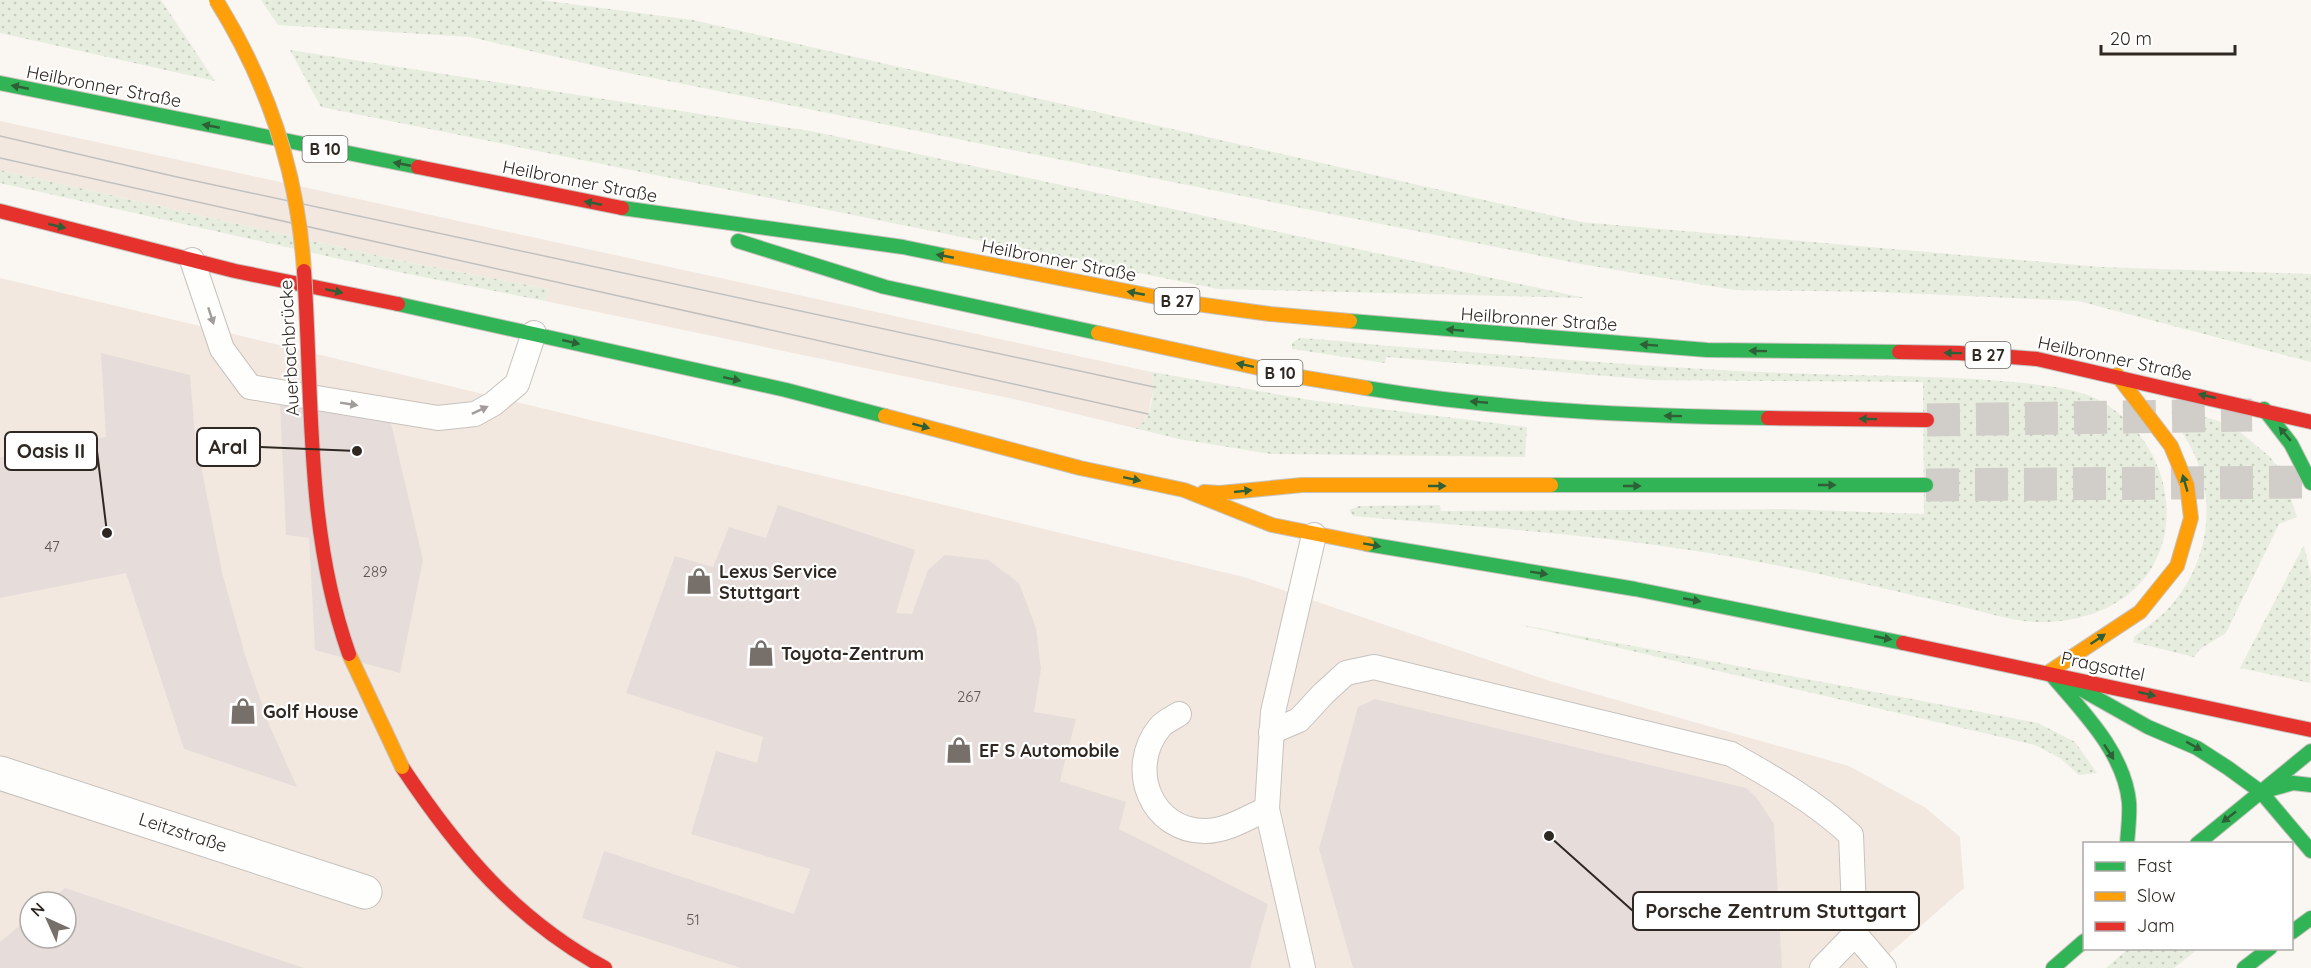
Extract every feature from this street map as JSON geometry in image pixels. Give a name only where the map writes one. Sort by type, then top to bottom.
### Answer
[{"type":"main road","name":"Auerbachbrücke","points":[[216,0],[246,53],[267,99],[296,198],[303,249],[314,487],[321,546],[333,604],[351,661],[374,715],[402,767],[461,850],[498,890],[538,926],[588,960],[605,968]]},
{"type":"main road","name":"Heilbronner Straße","points":[[0,83],[651,214],[903,248],[1182,302],[1270,314],[1707,350],[1959,353],[2037,359],[2264,409]]},
{"type":"main road","points":[[0,211],[192,260],[534,333],[786,390],[1080,468],[1184,490],[1220,493],[1302,485],[1926,485]]},
{"type":"main road","name":"B 10","points":[[651,214],[885,287],[1300,377],[1408,396],[1641,416],[1927,420]]},
{"type":"main road","points":[[2049,672],[2140,612],[2177,566],[2191,518],[2187,485],[2171,446],[2117,375]]},
{"type":"main road","points":[[2264,409],[2291,440],[2311,483]]},
{"type":"main road","name":"B 27","points":[[2264,409],[2311,422]]},
{"type":"main road","points":[[1184,490],[1272,525],[1314,535],[1635,589],[2049,672],[2093,727],[2122,771],[2129,800],[2127,842]]},
{"type":"main road","name":"Pragsattel","points":[[2049,672],[2311,730]]},
{"type":"main road","name":"Pragsattel","points":[[2049,672],[2148,727],[2197,748],[2261,792],[2311,851]]},
{"type":"main road","points":[[2198,842],[2311,751]]},
{"type":"main road","points":[[2261,792],[2293,783],[2311,785]]},
{"type":"main road","points":[[2293,931],[2311,918]]},
{"type":"main road","points":[[2053,968],[2083,943]]},
{"type":"main road","points":[[2244,968],[2267,950]]},
{"type":"street","name":"Leitzstraße","points":[[0,773],[365,892]]},
{"type":"lane","points":[[192,260],[222,349],[250,387],[438,418],[475,414],[493,404],[517,384],[534,333]]},
{"type":"lane","points":[[1303,968],[1267,809],[1273,712],[1314,535]]},
{"type":"lane","points":[[1271,732],[1299,720],[1346,674],[1374,667],[1731,754],[1784,783],[1830,815],[1851,835],[1855,933],[1884,968]]},
{"type":"lane","points":[[1179,714],[1160,727],[1145,762],[1145,782],[1152,802],[1167,820],[1182,827],[1206,831],[1228,826],[1267,809]]},
{"type":"lane","points":[[1822,968],[1855,933]]},
{"type":"shaded area","points":[[0,121],[1147,371],[1152,374],[1154,387],[1148,414],[1140,427],[1134,428],[1018,400],[545,301],[549,289],[402,261],[0,170]]},
{"type":"shaded area","points":[[0,278],[1244,577],[1550,681],[1849,766],[1926,808],[1960,837],[1964,888],[1873,968],[0,968]]},
{"type":"green space","points":[[0,0],[161,0],[215,81],[0,33]]},
{"type":"green space","points":[[261,0],[541,0],[693,20],[1581,222],[2100,267],[2311,274],[2311,362],[2078,301],[1878,292],[1734,290],[1581,264],[613,70],[470,37],[278,25]]},
{"type":"green space","points":[[290,50],[816,132],[1585,298],[1218,289],[321,107]]},
{"type":"green space","points":[[0,170],[402,261],[549,289],[545,301],[398,272],[0,183]]},
{"type":"green space","points":[[1300,338],[1665,367],[1989,380],[2045,385],[2076,391],[2095,398],[2116,411],[2135,429],[2149,449],[2160,472],[2166,496],[2166,521],[2162,545],[2151,569],[2142,581],[2120,601],[2079,618],[2037,622],[2000,616],[1796,569],[1696,551],[1549,533],[1353,516],[1349,510],[1359,506],[1440,505],[1441,511],[1785,509],[1924,514],[1923,382],[1653,380],[1386,357],[1385,363],[1292,349],[1292,343]]},
{"type":"green space","points":[[1147,371],[1310,400],[1527,427],[1525,457],[1271,454],[1179,439],[1134,428],[1145,420],[1151,406],[1153,381],[1152,374]]},
{"type":"green space","points":[[2177,408],[2218,421],[2240,432],[2269,456],[2282,472],[2297,517],[2279,524],[2226,633],[2200,649],[2194,657],[2133,642],[2134,637],[2162,615],[2179,595],[2190,578],[2204,540],[2206,501],[2203,481],[2194,454],[2171,412]]},
{"type":"green space","points":[[2304,545],[2311,576],[2310,683],[2240,668]]},
{"type":"green space","points":[[1517,624],[2038,723],[2075,742],[2097,773],[2079,775],[2060,758],[2035,745]]},
{"type":"green space","points":[[2127,950],[2197,950],[2174,968],[2106,968]]},
{"type":"building","points":[[101,353],[190,375],[195,435],[222,572],[245,655],[268,722],[297,787],[184,749],[126,573],[0,598],[0,457],[106,437]]},
{"type":"building","points":[[280,405],[390,419],[423,560],[400,673],[315,650],[309,538],[286,535]]},
{"type":"building","points":[[778,505],[915,550],[896,613],[912,614],[928,570],[945,555],[988,560],[1019,583],[1036,628],[1041,669],[1034,712],[1076,719],[1060,781],[1126,802],[1119,829],[1268,904],[1250,968],[741,968],[582,918],[604,851],[794,914],[810,869],[691,834],[716,751],[757,763],[763,737],[626,693],[675,556],[713,567],[729,527],[766,538]]},
{"type":"building","points":[[1375,699],[1746,788],[1756,797],[1774,824],[1782,968],[1353,968],[1319,849],[1358,707]]},
{"type":"building","points":[[78,892],[304,968],[0,968],[0,942],[18,927],[18,950],[78,950]]},
{"type":"tunnel","points":[[1927,420],[2252,415]]},
{"type":"tunnel","points":[[1926,485],[2311,482]]},
{"type":"tram line","points":[[0,136],[177,177],[1154,387]]},
{"type":"tram line","points":[[0,158],[1148,414]]},
{"type":"traffic: fast","points":[[0,83],[418,167]]},
{"type":"traffic: fast","points":[[622,208],[903,247],[947,256]]},
{"type":"traffic: fast","points":[[738,241],[885,287],[1098,333]]},
{"type":"traffic: fast","points":[[398,304],[786,390],[885,416]]},
{"type":"traffic: fast","points":[[1350,321],[1707,350],[1899,352]]},
{"type":"traffic: fast","points":[[1366,388],[1516,407],[1667,416],[1768,418]]},
{"type":"traffic: fast","points":[[2264,409],[2291,444],[2311,483]]},
{"type":"traffic: fast","points":[[1551,485],[1926,485]]},
{"type":"traffic: fast","points":[[1367,544],[1635,589],[1903,643]]},
{"type":"traffic: fast","points":[[2049,672],[2087,716],[2119,765],[2129,802],[2127,842]]},
{"type":"traffic: fast","points":[[2061,678],[2148,727],[2197,748],[2228,768],[2261,792],[2311,851]]},
{"type":"traffic: fast","points":[[2199,842],[2311,751]]},
{"type":"traffic: fast","points":[[2261,792],[2293,783],[2311,785]]},
{"type":"traffic: fast","points":[[2293,931],[2311,918]]},
{"type":"traffic: fast","points":[[2053,968],[2083,942]]},
{"type":"traffic: fast","points":[[2244,968],[2267,950]]},
{"type":"traffic: slow","points":[[216,0],[251,64],[277,130],[295,199],[304,271]]},
{"type":"traffic: slow","points":[[947,256],[1182,302],[1270,314],[1350,321]]},
{"type":"traffic: slow","points":[[1098,333],[1300,377],[1366,388]]},
{"type":"traffic: slow","points":[[2049,672],[2140,612],[2177,566],[2191,518],[2187,485],[2171,446],[2117,375]]},
{"type":"traffic: slow","points":[[885,416],[1080,468],[1184,490],[1272,525],[1367,544]]},
{"type":"traffic: slow","points":[[1204,492],[1220,493],[1302,485],[1551,485]]},
{"type":"traffic: slow","points":[[349,654],[402,767]]},
{"type":"traffic: jam","points":[[418,167],[622,208]]},
{"type":"traffic: jam","points":[[0,211],[235,271],[398,304]]},
{"type":"traffic: jam","points":[[304,271],[313,464],[318,512],[335,607],[349,654]]},
{"type":"traffic: jam","points":[[1899,352],[1959,353],[2037,359],[2311,422]]},
{"type":"traffic: jam","points":[[1768,418],[1927,420]]},
{"type":"traffic: jam","points":[[1903,643],[2311,730]]},
{"type":"traffic: jam","points":[[402,767],[445,827],[491,881],[543,928],[605,968]]},
{"type":"place","name":"Aral","points":[[357,451]]},
{"type":"place","name":"Oasis II","points":[[107,533]]},
{"type":"place","name":"Lexus Service Stuttgart","points":[[699,581]]},
{"type":"place","name":"Toyota-Zentrum","points":[[761,653]]},
{"type":"place","name":"Golf House","points":[[243,711]]},
{"type":"place","name":"EF S Automobile","points":[[959,750]]},
{"type":"place","name":"Porsche Zentrum Stuttgart","points":[[1549,836]]}]
